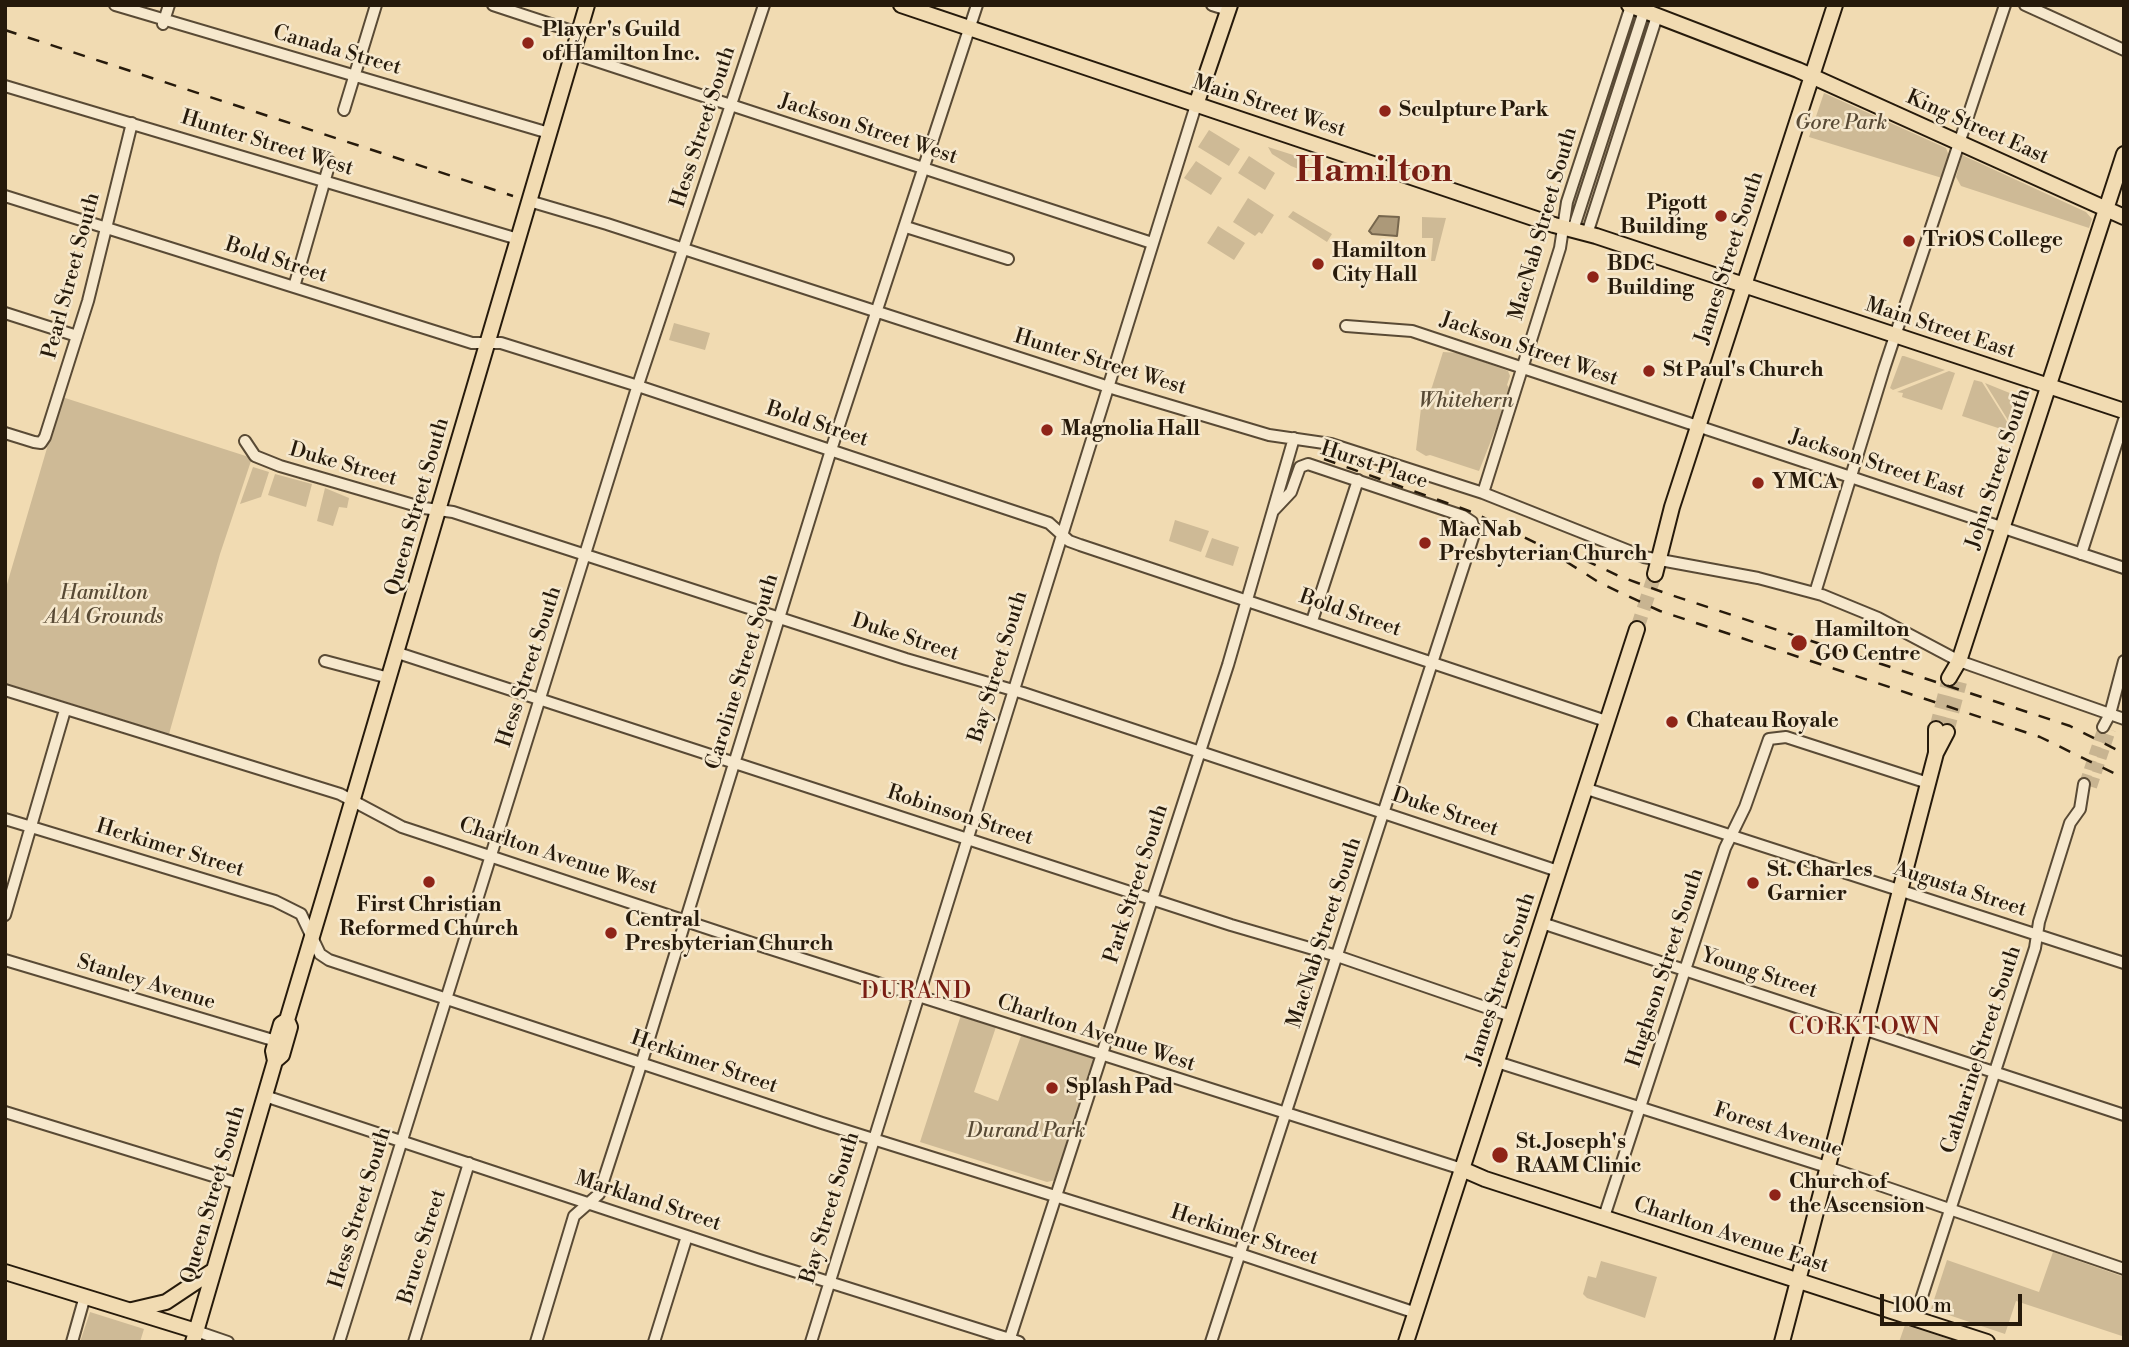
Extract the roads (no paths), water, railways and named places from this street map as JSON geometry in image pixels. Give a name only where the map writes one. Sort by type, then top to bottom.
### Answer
[{"type":"main road","name":"Queen Street South","points":[[194,1337],[275,1061],[273,1051],[281,1024],[287,1020],[398,653],[587,5]]},
{"type":"main road","name":"Main Street West","points":[[901,5],[1744,285]]},
{"type":"main road","name":"James Street South","points":[[1656,567],[1698,426],[1835,5]]},
{"type":"main road","name":"Bay Street South","points":[[1196,105],[1229,8]]},
{"type":"main road","name":"King Street East","points":[[1640,9],[1812,76],[2124,218]]},
{"type":"main road","name":"John Street South","points":[[1954,680],[2124,154]]},
{"type":"main road","name":"Main Street East","points":[[1744,285],[2124,411]]},
{"type":"main road","name":"James Street South","points":[[1406,1342],[1637,629]]},
{"type":"main road","points":[[1782,1342],[1941,731]]},
{"type":"main road","name":"Queen Street South","points":[[275,1061],[282,1055],[285,1046],[290,1027],[287,1020]]},
{"type":"main road","name":"Charlton Avenue East","points":[[1462,1169],[1485,1180],[1987,1342]]},
{"type":"main road","points":[[128,1311],[166,1302],[214,1270]]},
{"type":"main road","points":[[5,1272],[85,1296],[194,1337]]},
{"type":"street","name":"Canada Street","points":[[115,5],[164,22],[549,132]]},
{"type":"street","points":[[164,22],[169,5]]},
{"type":"street","points":[[344,110],[376,5]]},
{"type":"street","points":[[493,5],[578,33]]},
{"type":"street","name":"Hess Street South","points":[[339,1342],[638,386],[764,5]]},
{"type":"street","name":"Caroline Street South","points":[[536,1342],[575,1216],[586,1202],[598,1194],[642,1062],[831,450],[978,5]]},
{"type":"street","points":[[1212,5],[1229,8]]},
{"type":"street","points":[[1815,593],[2005,5]]},
{"type":"street","points":[[2025,5],[2124,50]]},
{"type":"street","name":"MacNab Street South","points":[[1483,493],[1521,369],[1575,231],[1640,9]]},
{"type":"street","name":"MacNab Street South","points":[[1575,231],[1567,202],[1640,9]]},
{"type":"street","name":"Jackson Street West","points":[[572,53],[1152,243]]},
{"type":"street","name":"Hunter Street West","points":[[5,86],[518,239]]},
{"type":"street","name":"Bay Street South","points":[[811,1342],[1196,105]]},
{"type":"street","name":"Pearl Street South","points":[[5,433],[41,443],[45,438],[107,234],[106,226],[132,123]]},
{"type":"street","points":[[294,287],[330,162]]},
{"type":"street","name":"Bold Street","points":[[5,196],[472,343],[500,343],[638,386],[1049,523],[1069,541],[1606,721]]},
{"type":"street","name":"Hunter Street West","points":[[529,201],[1107,387],[1269,435],[1331,444],[1483,493],[1636,555],[1656,567],[1758,578],[1815,593],[1866,613],[1959,661],[2124,719]]},
{"type":"street","points":[[906,227],[1008,259]]},
{"type":"street","points":[[5,313],[77,336]]},
{"type":"street","name":"Jackson Street West","points":[[1346,326],[1412,331],[1698,426]]},
{"type":"street","points":[[2081,554],[2124,420]]},
{"type":"street","name":"Jackson Street East","points":[[1698,426],[2124,568]]},
{"type":"street","name":"Park Street South","points":[[1014,1340],[1055,1196],[1248,600],[1294,438]]},
{"type":"street","name":"Duke Street","points":[[245,441],[253,454],[260,459],[453,512],[1199,751],[1559,872]]},
{"type":"street","name":"Hurst Place","points":[[1273,510],[1291,492],[1303,464],[1359,480],[1472,522],[1474,535]]},
{"type":"street","points":[[1312,621],[1359,480]]},
{"type":"street","name":"MacNab Street South","points":[[1211,1342],[1474,535]]},
{"type":"street","name":"Robinson Street","points":[[398,653],[1152,899],[1337,956],[1511,1016]]},
{"type":"street","points":[[325,661],[389,678]]},
{"type":"street","points":[[2107,728],[2124,661]]},
{"type":"street","name":"Charlton Avenue West","points":[[5,690],[340,794],[402,827],[492,854],[685,921],[1266,1109],[1287,1112],[1462,1169]]},
{"type":"street","points":[[5,915],[65,710]]},
{"type":"street","name":"Hughson Street South","points":[[1604,1217],[1725,848],[1732,837],[1766,744],[1773,736],[1786,737],[1928,783]]},
{"type":"street","name":"Augusta Street","points":[[1584,788],[2124,963]]},
{"type":"street","name":"Catharine Street South","points":[[1915,1318],[1996,1072],[2070,823],[2080,809],[2087,789]]},
{"type":"street","name":"Herkimer Street","points":[[5,819],[275,901],[301,914],[325,957],[875,1139],[1240,1254],[1416,1313]]},
{"type":"street","name":"Young Street","points":[[1542,923],[2124,1115]]},
{"type":"street","name":"Stanley Avenue","points":[[5,960],[276,1041]]},
{"type":"street","name":"Forest Avenue","points":[[1497,1062],[1828,1167],[2124,1269]]},
{"type":"street","name":"Markland Street","points":[[265,1096],[687,1236],[1014,1340]]},
{"type":"street","points":[[5,1112],[239,1184]]},
{"type":"street","name":"Bruce Street","points":[[414,1342],[469,1163]]},
{"type":"street","points":[[654,1342],[687,1236]]},
{"type":"street","points":[[72,1342],[85,1296]]},
{"type":"street","points":[[194,1337],[228,1342]]},
{"type":"tunnel","points":[[1637,629],[1655,574]]},
{"type":"tunnel","points":[[1936,729],[1949,678]]},
{"type":"tunnel","points":[[1947,732],[1960,682]]},
{"type":"tunnel","points":[[2084,784],[2103,727]]},
{"type":"tunnel","points":[[2092,787],[2111,730]]},
{"type":"railway","points":[[5,30],[513,196]]},
{"type":"railway","points":[[1324,459],[1472,512],[1540,545],[1600,583],[1660,611],[2040,737],[2124,778]]},
{"type":"railway","points":[[1563,550],[1619,576],[1665,593],[2070,726],[2121,752]]},
{"type":"place","name":"Player's Guild of Hamilton Inc.","points":[[528,43]]},
{"type":"place","name":"Sculpture Park","points":[[1385,111]]},
{"type":"place","name":"Pigott Building","points":[[1721,216]]},
{"type":"place","name":"TriOS College","points":[[1909,241]]},
{"type":"place","name":"Hamilton City Hall","points":[[1318,264]]},
{"type":"place","name":"BDC Building","points":[[1593,277]]},
{"type":"place","name":"St Paul's Church","points":[[1649,371]]},
{"type":"place","name":"Magnolia Hall","points":[[1047,430]]},
{"type":"place","name":"YMCA","points":[[1758,483]]},
{"type":"place","name":"MacNab Presbyterian Church","points":[[1425,543]]},
{"type":"place","name":"Hamilton GO Centre","points":[[1799,643]]},
{"type":"place","name":"Chateau Royale","points":[[1672,722]]},
{"type":"place","name":"First Christian Reformed Church","points":[[429,882]]},
{"type":"place","name":"St. Charles Garnier","points":[[1753,883]]},
{"type":"place","name":"Central Presbyterian Church","points":[[611,933]]},
{"type":"place","name":"Splash Pad","points":[[1052,1088]]},
{"type":"place","name":"St. Joseph's RAAM Clinic","points":[[1500,1155]]},
{"type":"place","name":"Church of the Ascension","points":[[1775,1195]]},
{"type":"district","name":"Hamilton","points":[[1374,173]]},
{"type":"district","name":"DURAND","points":[[917,992]]},
{"type":"district","name":"CORKTOWN","points":[[1865,1028]]},
{"type":"park label","name":"Gore Park","points":[[1841,124]]},
{"type":"park label","name":"Whitehern","points":[[1466,402]]},
{"type":"park label","name":"Hamilton AAA Grounds","points":[[104,606]]},
{"type":"park label","name":"Durand Park","points":[[1026,1132]]}]
